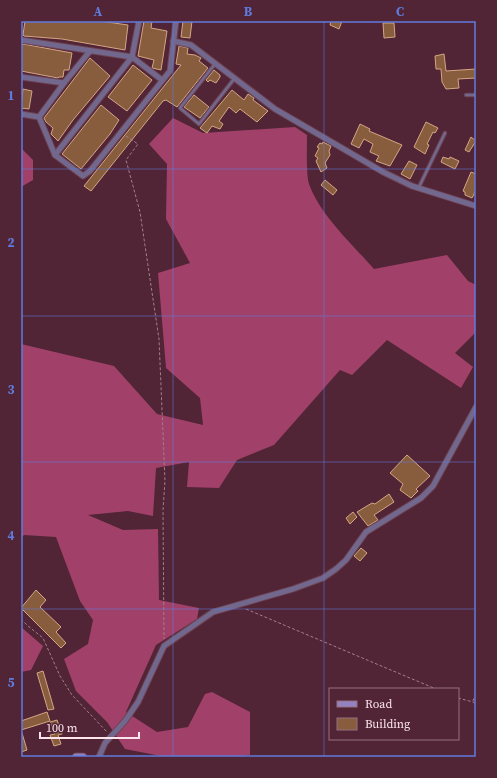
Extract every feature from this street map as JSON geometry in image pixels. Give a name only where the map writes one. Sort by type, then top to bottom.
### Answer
[{"type":"street","points":[[55,155],[132,57],[138,21]]},
{"type":"street","points":[[39,117],[55,155],[83,176],[90,171],[170,71],[176,21]]},
{"type":"street","points":[[21,40],[132,57],[162,80]]},
{"type":"street","points":[[173,41],[191,45],[275,109],[383,172],[419,188],[475,204]]},
{"type":"street","points":[[39,117],[90,51]]},
{"type":"street","points":[[21,77],[64,83]]},
{"type":"street","points":[[21,114],[39,117]]},
{"type":"street","points":[[98,757],[111,735],[125,721],[138,702],[164,646],[213,612],[234,604],[292,589],[323,578],[336,569],[346,560],[366,532],[421,498],[433,486],[476,407]]},
{"type":"street","points":[[76,757],[83,757]]},
{"type":"lane","points":[[215,64],[180,108],[199,124],[234,79]]},
{"type":"lane","points":[[466,95],[476,95]]},
{"type":"lane","points":[[419,188],[446,133]]},
{"type":"path","points":[[121,132],[138,144],[126,160],[140,212],[159,339],[165,481],[163,510],[164,646]]},
{"type":"path","points":[[234,604],[434,688]]},
{"type":"path","points":[[21,619],[43,638],[60,676],[72,695],[111,735]]},
{"type":"path","points":[[473,702],[476,693]]},
{"type":"path","points":[[459,698],[476,704]]},
{"type":"shaded area","points":[[173,118],[203,133],[295,127],[307,135],[308,180],[314,196],[338,229],[374,269],[447,255],[468,281],[476,285],[476,332],[455,353],[473,367],[461,388],[387,340],[352,375],[340,370],[274,445],[237,460],[219,488],[187,487],[189,462],[156,468],[153,516],[128,511],[88,515],[123,530],[158,529],[159,600],[199,608],[197,619],[156,645],[126,712],[157,732],[188,727],[205,694],[212,692],[250,712],[250,755],[229,757],[166,757],[125,749],[107,722],[76,691],[64,659],[88,644],[93,620],[80,601],[56,537],[24,535],[21,538],[21,344],[114,366],[157,414],[203,425],[200,398],[166,368],[158,273],[190,263],[166,219],[167,164],[149,144]]},
{"type":"shaded area","points":[[21,148],[33,160],[33,180],[21,187]]},
{"type":"shaded area","points":[[21,627],[43,646],[31,670],[21,672]]},
{"type":"building","points":[[25,21],[100,21],[128,25],[125,50],[62,39],[24,36]]},
{"type":"building","points":[[144,21],[152,21],[151,28],[167,31],[161,70],[152,68],[154,60],[138,56]]},
{"type":"building","points":[[183,21],[192,21],[190,38],[181,37]]},
{"type":"building","points":[[331,21],[342,21],[339,29],[330,25]]},
{"type":"building","points":[[383,23],[394,23],[395,37],[384,38]]},
{"type":"building","points":[[23,44],[72,53],[69,70],[64,70],[63,77],[58,78],[21,71],[21,46]]},
{"type":"building","points":[[179,46],[188,48],[187,54],[195,55],[201,58],[199,61],[208,68],[177,107],[166,100],[163,101],[91,191],[84,186],[181,65],[176,64]]},
{"type":"building","points":[[444,54],[446,71],[476,69],[476,78],[458,79],[459,88],[446,89],[442,82],[441,69],[436,69],[435,56]]},
{"type":"building","points":[[90,58],[110,76],[73,120],[58,141],[51,134],[53,128],[44,118]]},
{"type":"building","points":[[133,65],[152,80],[127,111],[108,97]]},
{"type":"building","points":[[214,70],[220,75],[220,77],[216,83],[210,80],[208,82],[206,80]]},
{"type":"building","points":[[23,89],[32,91],[29,109],[21,108]]},
{"type":"building","points":[[232,90],[244,100],[248,94],[254,98],[253,100],[268,111],[257,122],[240,109],[236,113],[229,107],[219,121],[223,124],[220,129],[212,126],[207,133],[200,128]]},
{"type":"building","points":[[194,95],[209,107],[200,118],[184,107]]},
{"type":"building","points":[[101,105],[119,120],[110,134],[81,169],[62,154]]},
{"type":"building","points":[[426,122],[438,128],[435,133],[433,132],[427,144],[429,145],[425,154],[414,147]]},
{"type":"building","points":[[360,124],[370,129],[369,131],[402,145],[390,166],[376,161],[379,156],[370,152],[373,144],[364,139],[359,148],[351,144]]},
{"type":"building","points":[[471,137],[476,141],[469,152],[465,150]]},
{"type":"building","points":[[323,142],[331,146],[329,151],[330,155],[325,163],[327,168],[321,172],[316,161],[318,158],[315,156],[319,148],[317,147]]},
{"type":"building","points":[[443,157],[449,159],[450,157],[459,161],[455,169],[441,162]]},
{"type":"building","points":[[409,161],[417,165],[410,179],[401,174]]},
{"type":"building","points":[[471,172],[476,174],[476,190],[472,198],[465,195],[465,192],[463,191]]},
{"type":"building","points":[[325,180],[337,190],[333,195],[321,185]]},
{"type":"building","points":[[407,455],[430,476],[416,489],[418,491],[411,498],[400,490],[403,484],[390,473]]},
{"type":"building","points":[[389,494],[394,502],[374,515],[378,520],[368,526],[357,512],[372,503],[375,504]]},
{"type":"building","points":[[353,512],[357,517],[350,524],[346,518]]},
{"type":"building","points":[[361,548],[367,553],[360,561],[354,556]]},
{"type":"building","points":[[36,590],[46,600],[40,607],[61,627],[56,632],[66,643],[61,648],[21,608]]},
{"type":"building","points":[[43,671],[54,709],[48,710],[37,673]]},
{"type":"building","points":[[47,712],[50,721],[21,730],[21,721]]},
{"type":"building","points":[[57,720],[62,734],[58,735],[61,744],[54,746],[50,735],[55,734],[50,722]]},
{"type":"building","points":[[22,733],[27,750],[21,752],[21,734]]}]
